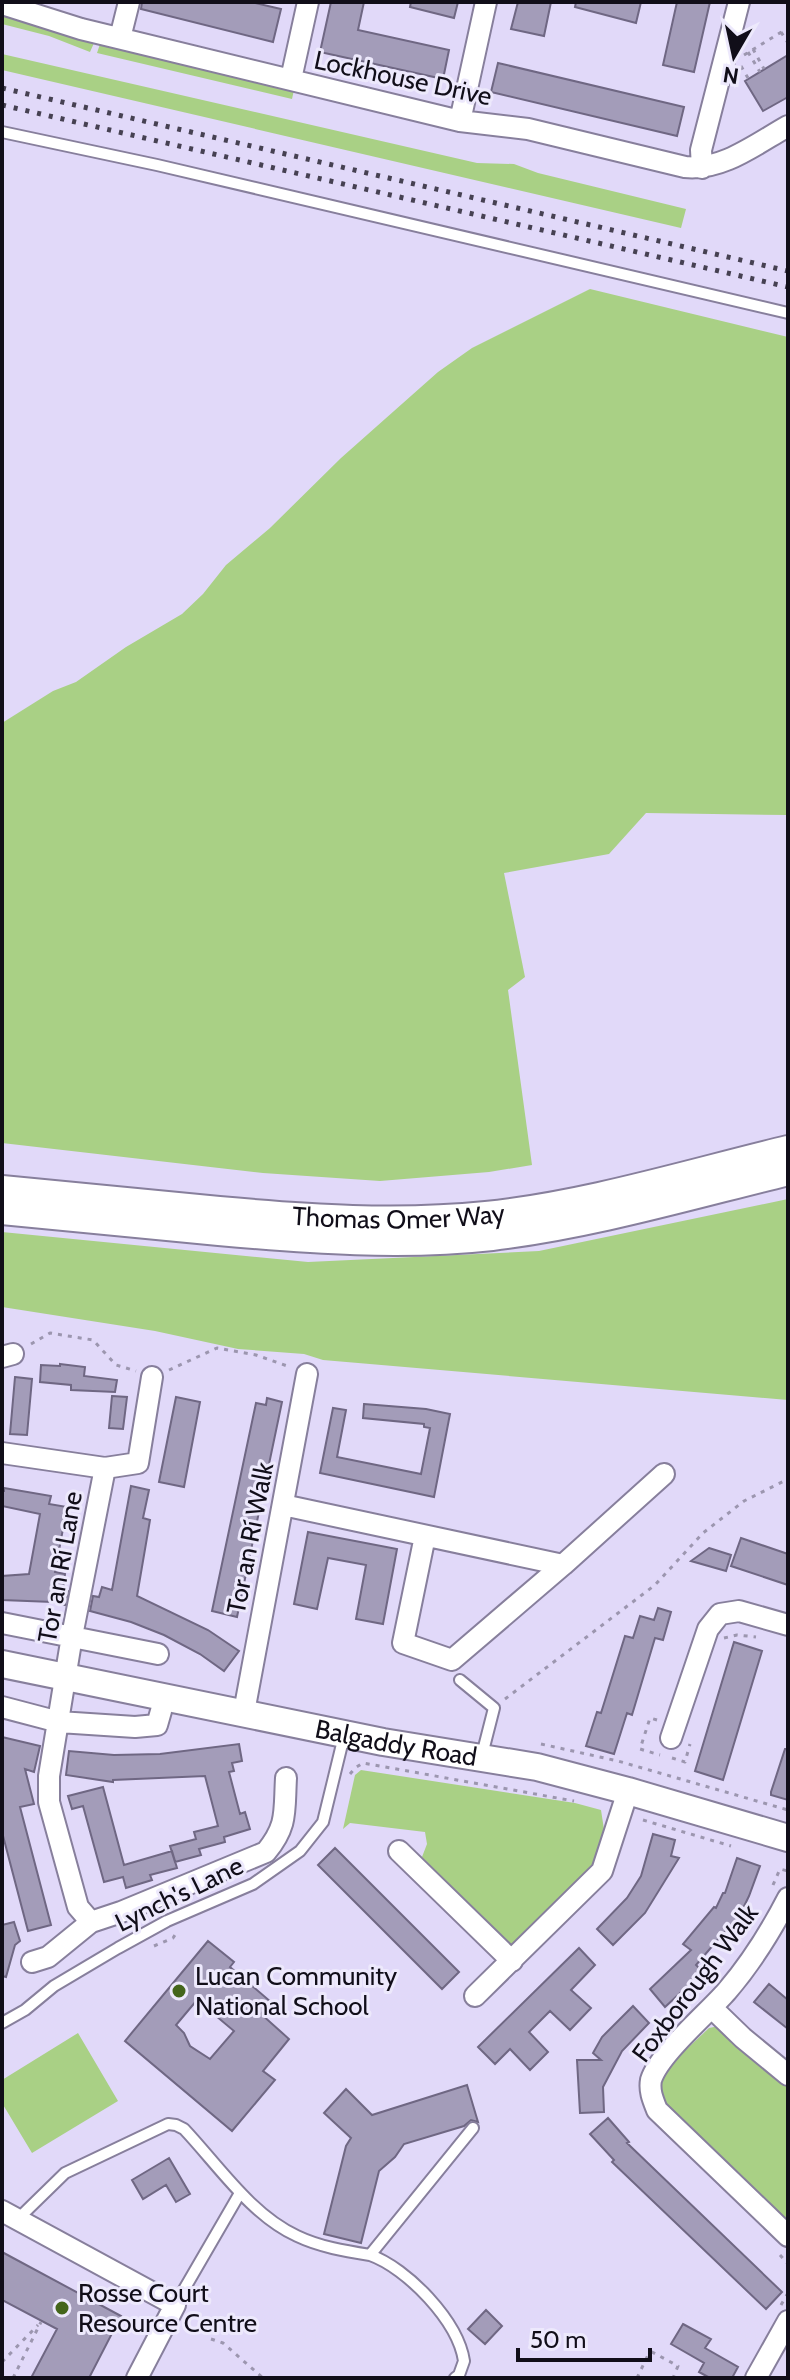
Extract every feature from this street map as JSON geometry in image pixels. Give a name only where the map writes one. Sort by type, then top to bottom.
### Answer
[{"type":"street","points":[[120,38],[129,2]]},
{"type":"street","points":[[291,79],[308,2]]},
{"type":"street","points":[[460,121],[486,2]]},
{"type":"street","points":[[739,2],[701,150],[702,168],[720,163],[788,126]]},
{"type":"street","name":"Lockhouse Drive","points":[[2,4],[81,29],[460,121],[528,129],[685,167],[702,168]]},
{"type":"street","name":"Thomas Omer Way","points":[[2,1189],[303,1217],[435,1219],[501,1213],[598,1196],[788,1149]]},
{"type":"street","name":"Thomas Omer Way","points":[[2,1211],[302,1239],[436,1241],[543,1230],[788,1172]]},
{"type":"street","name":"Tor an Rí Walk","points":[[244,1712],[307,1374]]},
{"type":"street","name":"Tor an Rí Lane","points":[[2,1453],[105,1468],[138,1463],[152,1377]]},
{"type":"street","name":"Tor an Rí Lane","points":[[91,1922],[78,1907],[49,1802],[49,1776],[72,1636],[105,1468]]},
{"type":"street","points":[[425,1536],[403,1643],[452,1660],[664,1474]]},
{"type":"street","points":[[283,1505],[563,1565]]},
{"type":"street","points":[[671,1738],[708,1629],[720,1614],[739,1611],[788,1625]]},
{"type":"street","points":[[2,1623],[158,1654]]},
{"type":"street","name":"Balgaddy Road","points":[[2,1664],[344,1734],[537,1767],[788,1838]]},
{"type":"street","points":[[2,1707],[59,1722],[135,1727],[157,1725],[161,1711]]},
{"type":"street","points":[[32,1962],[48,1957],[91,1922],[266,1852],[280,1835],[286,1778]]},
{"type":"street","points":[[475,1996],[602,1871],[628,1791]]},
{"type":"street","points":[[399,1851],[512,1961]]},
{"type":"street","name":"Foxborough Walk","points":[[778,1897],[754,1955],[712,2008],[692,2026],[660,2065],[652,2080],[651,2093],[657,2110],[780,2241]]},
{"type":"street","points":[[712,2008],[788,2075]]},
{"type":"street","points":[[11,2215],[175,2305],[137,2378]]},
{"type":"street","points":[[756,2378],[788,2321]]},
{"type":"lane","points":[[2,132],[157,165],[788,313]]},
{"type":"lane","points":[[460,1680],[494,1708],[481,1757]]},
{"type":"lane","name":"Lynch's Lane","points":[[2,2023],[25,2010],[54,1986],[118,1948],[167,1921],[253,1884],[286,1863],[313,1837],[323,1822],[344,1734]]},
{"type":"lane","points":[[11,2215],[23,2214],[65,2173],[168,2124],[176,2125],[184,2129],[240,2193],[274,2224],[316,2244],[370,2255],[394,2266],[425,2294],[450,2326],[464,2361],[455,2378]]},
{"type":"lane","points":[[370,2255],[473,2128]]},
{"type":"lane","points":[[175,2305],[240,2193]]},
{"type":"path","points":[[748,78],[737,59],[787,29]]},
{"type":"path","points":[[781,32],[788,43]]},
{"type":"path","points":[[751,51],[762,70]]},
{"type":"path","points":[[8,1356],[50,1333],[93,1340],[116,1365],[152,1377],[217,1348],[256,1355],[307,1374]]},
{"type":"path","points":[[494,1708],[655,1585],[703,1533],[723,1517],[744,1501],[788,1479]]},
{"type":"path","points":[[534,1743],[618,1761],[788,1810]]},
{"type":"path","points":[[363,1763],[583,1802]]},
{"type":"path","points":[[643,1820],[730,1845]]},
{"type":"path","points":[[778,1897],[780,1869],[788,1871]]},
{"type":"path","points":[[780,2241],[788,2264]]},
{"type":"path","points":[[2,2362],[41,2322],[13,2378]]},
{"type":"path","points":[[211,2339],[223,2343],[263,2378]]},
{"type":"path","points":[[637,2378],[652,2352],[678,2366],[673,2378]]},
{"type":"green space","points":[[2,13],[94,43],[90,52],[49,36],[2,24]]},
{"type":"green space","points":[[100,44],[294,90],[292,99],[97,53]]},
{"type":"green space","points":[[2,54],[477,163],[514,164],[538,173],[686,209],[681,228],[2,70]]},
{"type":"green space","points":[[590,289],[788,337],[788,815],[646,813],[609,854],[504,873],[525,977],[508,990],[532,1165],[489,1172],[380,1181],[263,1173],[2,1143],[2,723],[53,691],[76,682],[126,647],[182,614],[226,565],[438,372],[472,348]]},
{"type":"green space","points":[[788,1199],[788,1400],[323,1360],[304,1354],[238,1349],[155,1331],[2,1307],[2,1232],[308,1262],[539,1251]]},
{"type":"green space","points":[[361,1770],[575,1803],[601,1810],[605,1836],[596,1867],[511,1945],[422,1857],[427,1844],[425,1832],[350,1823],[343,1829],[355,1775]]},
{"type":"green space","points":[[719,2026],[788,2082],[788,2223],[665,2105],[661,2096],[660,2080],[668,2068],[709,2028]]},
{"type":"green space","points":[[78,2033],[118,2101],[32,2153],[2,2103],[2,2080]]},
{"type":"building","points":[[142,2],[251,2],[281,9],[273,42],[141,9]]},
{"type":"building","points":[[331,2],[364,2],[358,30],[449,50],[443,79],[320,52]]},
{"type":"building","points":[[411,2],[458,2],[454,18],[410,7]]},
{"type":"building","points":[[518,2],[551,2],[544,36],[511,29]]},
{"type":"building","points":[[576,2],[641,2],[636,23],[575,7]]},
{"type":"building","points":[[677,2],[710,2],[694,72],[663,65]]},
{"type":"building","points":[[788,55],[788,97],[763,111],[745,81]]},
{"type":"building","points":[[498,63],[684,107],[677,136],[491,92]]},
{"type":"building","points":[[41,1365],[85,1367],[84,1376],[117,1380],[115,1392],[71,1390],[71,1385],[40,1382]]},
{"type":"building","points":[[15,1377],[32,1379],[27,1435],[10,1434]]},
{"type":"building","points":[[112,1396],[127,1397],[123,1429],[109,1428]]},
{"type":"building","points":[[176,1397],[200,1402],[184,1487],[159,1482]]},
{"type":"building","points":[[267,1398],[282,1402],[237,1617],[212,1611],[256,1403],[266,1405]]},
{"type":"building","points":[[364,1404],[450,1414],[434,1497],[320,1473],[333,1408],[346,1410],[337,1457],[421,1474],[430,1428],[424,1427],[424,1424],[363,1418]]},
{"type":"building","points":[[131,1486],[149,1490],[143,1518],[150,1520],[137,1596],[208,1630],[239,1651],[224,1671],[164,1635],[90,1611],[93,1596],[99,1597],[102,1587],[112,1590]]},
{"type":"building","points":[[4,1488],[51,1496],[49,1504],[67,1507],[55,1572],[65,1574],[63,1590],[68,1591],[65,1605],[2,1600],[2,1576],[29,1574],[40,1514],[2,1506]]},
{"type":"building","points":[[308,1532],[397,1549],[383,1624],[356,1619],[366,1565],[328,1558],[317,1609],[294,1604]]},
{"type":"building","points":[[741,1538],[788,1554],[788,1585],[731,1566]]},
{"type":"building","points":[[709,1548],[731,1555],[726,1571],[691,1561]]},
{"type":"building","points":[[658,1608],[671,1612],[663,1640],[655,1638],[632,1715],[627,1713],[614,1754],[586,1746],[597,1712],[601,1713],[625,1636],[633,1638],[640,1616],[654,1620]]},
{"type":"building","points":[[734,1642],[762,1651],[723,1780],[695,1771]]},
{"type":"building","points":[[2,1737],[40,1746],[34,1772],[25,1769],[34,1804],[20,1807],[51,1925],[28,1931],[2,1832]]},
{"type":"building","points":[[239,1744],[242,1761],[232,1763],[234,1771],[229,1772],[240,1814],[245,1812],[250,1829],[224,1837],[225,1842],[199,1849],[201,1855],[175,1862],[170,1846],[196,1839],[194,1832],[218,1826],[205,1776],[113,1782],[66,1775],[69,1751],[114,1755],[160,1754]]},
{"type":"building","points":[[785,1749],[788,1749],[788,1800],[771,1795]]},
{"type":"building","points":[[103,1787],[124,1865],[172,1851],[177,1868],[150,1875],[152,1880],[126,1888],[123,1877],[104,1882],[83,1806],[72,1809],[68,1796]]},
{"type":"building","points":[[653,1834],[675,1840],[671,1856],[679,1858],[645,1913],[613,1945],[597,1929],[627,1898],[641,1876]]},
{"type":"building","points":[[335,1848],[459,1972],[442,1989],[318,1865]]},
{"type":"building","points":[[737,1858],[760,1866],[749,1896],[732,1931],[727,1929],[696,1965],[703,1972],[665,2007],[650,1989],[691,1950],[683,1944],[716,1908],[725,1893]]},
{"type":"building","points":[[14,1922],[20,1941],[15,1945],[6,1977],[2,1976],[2,1925]]},
{"type":"building","name":"Lucan Community National School","points":[[208,1941],[234,1962],[230,1967],[271,2002],[261,2014],[289,2039],[263,2071],[275,2080],[232,2131],[125,2041]],"holes":[[[197,2000],[234,2031],[210,2059],[190,2046],[176,2025]]]},
{"type":"building","points":[[579,1948],[595,1965],[571,1990],[591,2008],[570,2030],[550,2011],[529,2032],[548,2052],[530,2070],[510,2049],[495,2064],[478,2047]]},
{"type":"building","points":[[769,1984],[788,2000],[788,2029],[754,2002]]},
{"type":"building","points":[[633,2006],[649,2023],[622,2051],[603,2087],[604,2112],[580,2113],[577,2060],[601,2060],[593,2053],[602,2037]]},
{"type":"building","points":[[467,2085],[478,2122],[471,2120],[464,2126],[404,2144],[379,2171],[361,2243],[324,2234],[346,2146],[351,2138],[324,2113],[346,2089],[372,2115]]},
{"type":"building","points":[[608,2118],[627,2143],[782,2292],[766,2309],[612,2162],[614,2160],[590,2134]]},
{"type":"building","points":[[169,2158],[190,2194],[176,2202],[166,2185],[143,2199],[132,2180]]},
{"type":"building","name":"Rosse Court Resource Centre","points":[[2,2252],[121,2316],[89,2378],[31,2378],[57,2329],[2,2300]]},
{"type":"building","points":[[486,2310],[502,2326],[485,2344],[468,2329]]},
{"type":"building","points":[[683,2324],[711,2339],[705,2348],[738,2367],[732,2378],[710,2378],[699,2372],[704,2363],[671,2344]]},
{"type":"railway","points":[[2,88],[788,271]]},
{"type":"railway","points":[[2,105],[788,287]]},
{"type":"place","name":"Lucan Community National School","points":[[179,1991]]},
{"type":"place","name":"Rosse Court Resource Centre","points":[[62,2308]]}]
